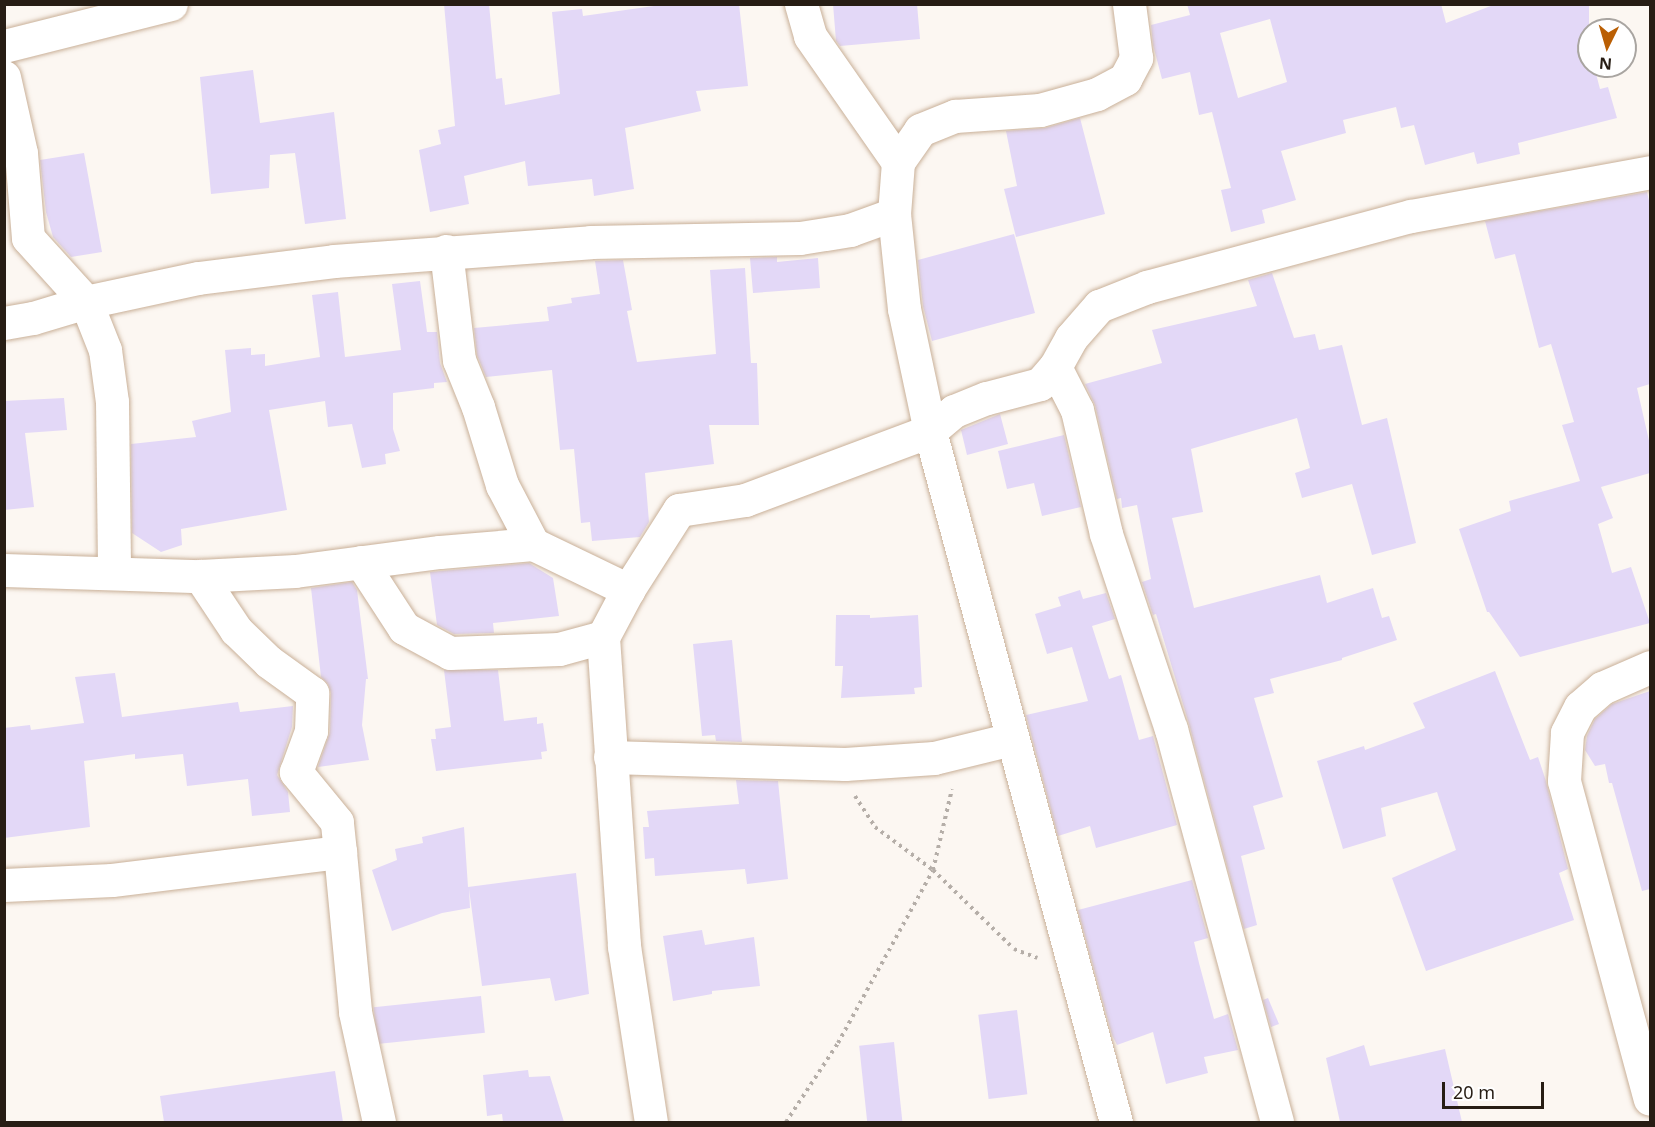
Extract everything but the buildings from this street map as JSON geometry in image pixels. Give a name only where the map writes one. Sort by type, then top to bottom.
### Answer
[{"type":"street","points":[[4,46],[171,4]]},
{"type":"street","points":[[801,4],[810,36],[898,162]]},
{"type":"street","points":[[1116,1122],[930,430],[904,309],[894,214],[898,162],[920,130],[955,116],[1040,110],[1097,94],[1125,79],[1136,58],[1129,4]]},
{"type":"street","points":[[4,77],[21,153],[28,238],[86,302],[105,351],[112,402],[114,572]]},
{"type":"street","points":[[651,1122],[624,946],[603,637],[628,590],[679,510],[745,500],[930,430],[954,411],[987,398],[1040,384],[1055,367],[1071,338],[1099,306],[1147,287],[1411,216],[1650,172]]},
{"type":"street","points":[[4,323],[33,318],[86,302],[198,278],[334,261],[590,242],[800,238],[850,230],[894,214]]},
{"type":"street","points":[[446,251],[459,360],[478,407],[502,485],[533,544]]},
{"type":"street","points":[[1055,367],[1077,410],[1106,534],[1171,729],[1277,1122]]},
{"type":"street","points":[[4,570],[200,576],[295,571],[440,552],[533,544],[628,590]]},
{"type":"street","points":[[361,562],[404,628],[450,653],[559,649],[603,637]]},
{"type":"street","points":[[200,576],[236,630],[269,662],[312,693],[311,731],[296,772],[338,822],[355,1012],[379,1122]]},
{"type":"street","points":[[1650,667],[1602,688],[1580,707],[1567,733],[1564,781],[1650,1099]]},
{"type":"street","points":[[610,757],[845,764],[934,758],[1012,739]]},
{"type":"street","points":[[4,885],[112,880],[340,852]]},
{"type":"path","points":[[786,1122],[838,1043],[933,870],[962,751]]},
{"type":"path","points":[[845,764],[857,803],[874,827],[933,870],[1014,950],[1035,958],[1073,964]]}]
